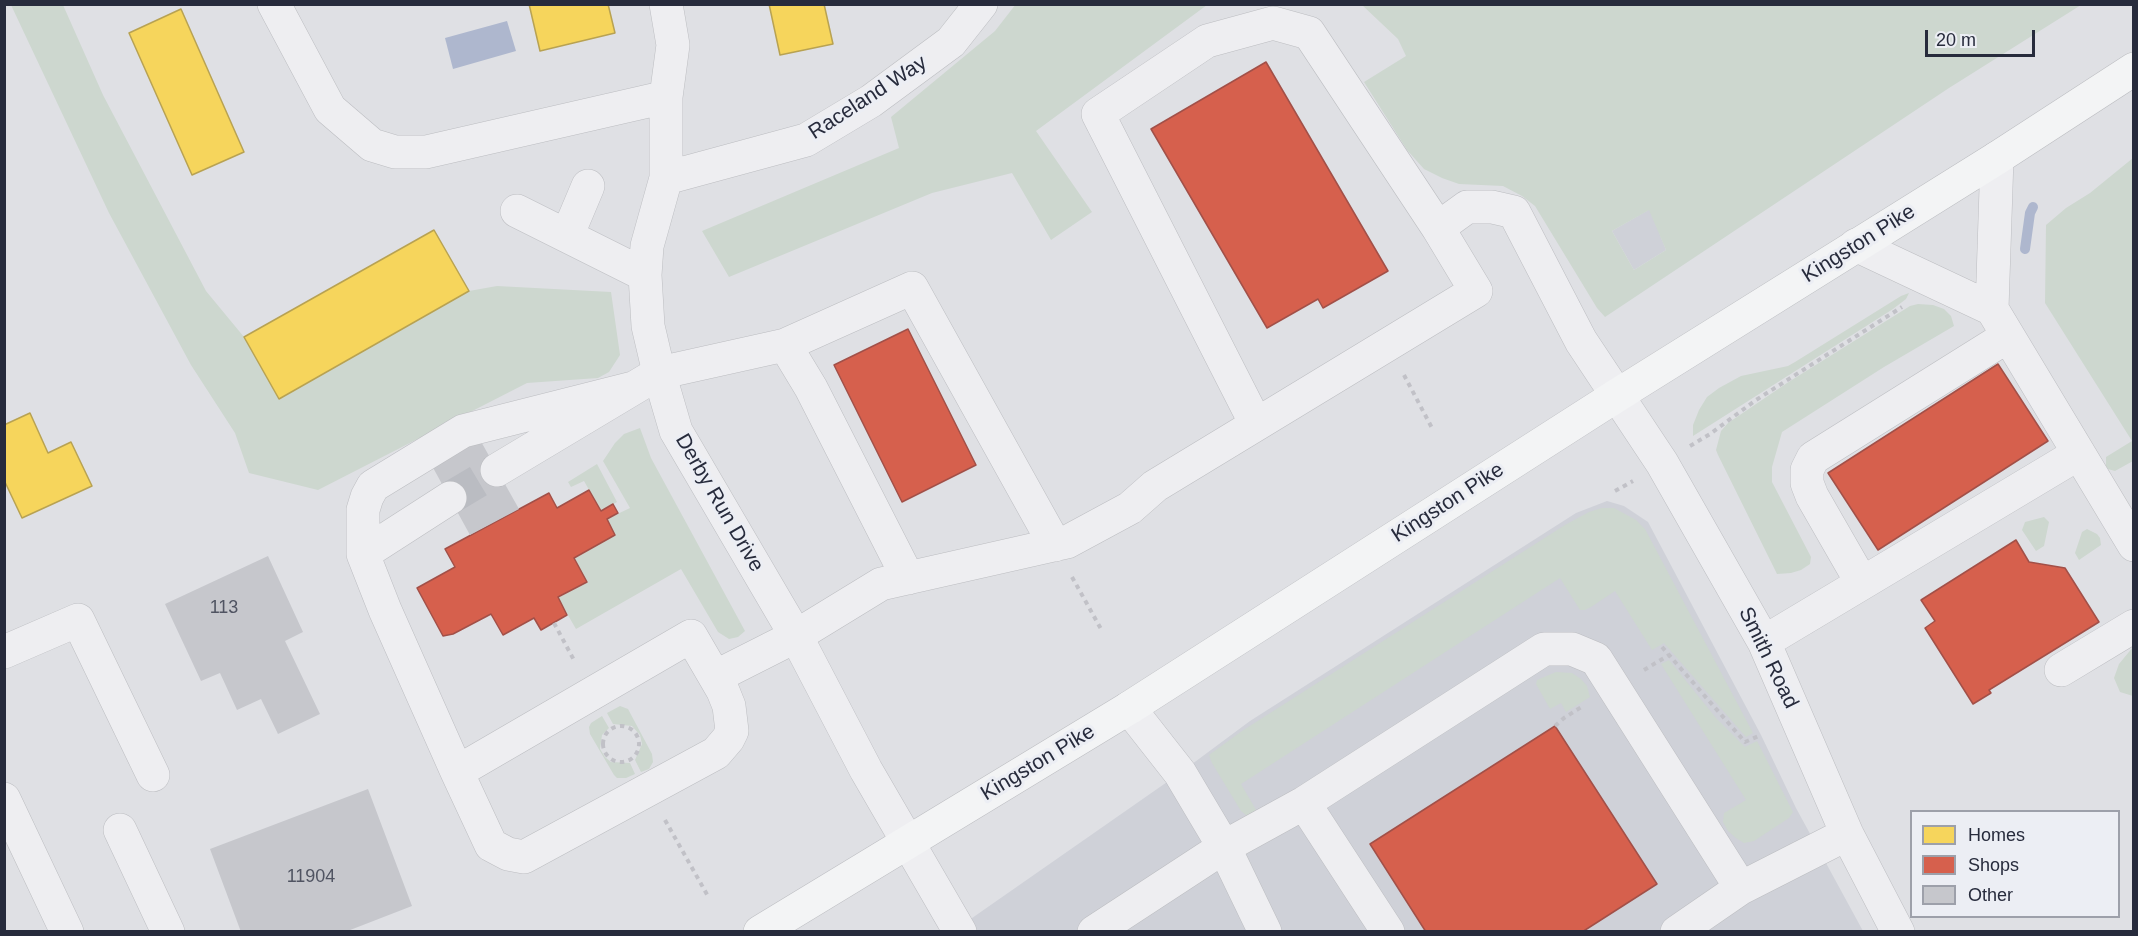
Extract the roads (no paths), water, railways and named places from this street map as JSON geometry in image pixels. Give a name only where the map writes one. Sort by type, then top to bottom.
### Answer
[{"type":"main road","name":"Kingston Pike","points":[[760,932],[1130,708],[1616,396],[1997,158],[2133,69]]},
{"type":"street","points":[[274,4],[330,109],[372,145],[395,152],[426,152],[666,97]]},
{"type":"street","name":"Derby Run Drive","points":[[666,4],[674,45],[666,97],[666,178],[647,246],[646,381],[796,636],[866,770],[960,932]]},
{"type":"street","name":"Raceland Way","points":[[666,178],[806,140],[871,101],[951,42],[981,4]]},
{"type":"street","points":[[715,677],[796,636],[881,584],[1067,542],[1130,508],[1155,486],[1476,291],[1438,228],[1309,33],[1273,23],[1207,41],[1098,114],[1256,424]]},
{"type":"street","points":[[1997,158],[2000,322]]},
{"type":"street","points":[[567,236],[588,186]]},
{"type":"street","name":"Smith Road","points":[[1438,228],[1467,207],[1492,207],[1514,212],[1581,341],[1662,463],[1764,642],[1847,834],[1898,932]]},
{"type":"street","points":[[517,212],[645,275]]},
{"type":"street","points":[[1856,245],[1938,284],[2000,322],[2133,545]]},
{"type":"street","points":[[457,772],[691,636],[729,706],[732,731],[716,753],[524,857],[508,854],[491,845],[457,772],[385,610],[363,554],[363,510],[373,486],[463,431],[785,345],[912,288],[1055,545]]},
{"type":"street","points":[[1862,583],[1812,496],[1807,483],[1807,470],[1813,458],[2000,322]]},
{"type":"street","points":[[785,345],[811,388],[908,578]]},
{"type":"street","points":[[497,470],[646,381]]},
{"type":"street","points":[[1764,642],[2078,454]]},
{"type":"street","points":[[363,554],[450,498]]},
{"type":"street","points":[[4,652],[78,620],[153,776]]},
{"type":"street","points":[[2061,670],[2133,626]]},
{"type":"street","points":[[1094,932],[1224,848],[1304,803],[1544,649],[1572,649],[1596,659],[1740,888]]},
{"type":"street","points":[[1130,708],[1180,773],[1224,848],[1265,932]]},
{"type":"street","points":[[4,799],[66,932]]},
{"type":"street","points":[[1304,803],[1379,925],[1407,932]]},
{"type":"street","points":[[120,830],[162,929]]},
{"type":"street","points":[[1677,932],[1740,888],[1847,834]]},
{"type":"water","points":[[507,21],[516,51],[453,69],[445,38]]},
{"type":"waterway","points":[[2025,249],[2030,213],[2033,207]]},
{"type":"tunnel","points":[[450,498],[497,470]]}]
